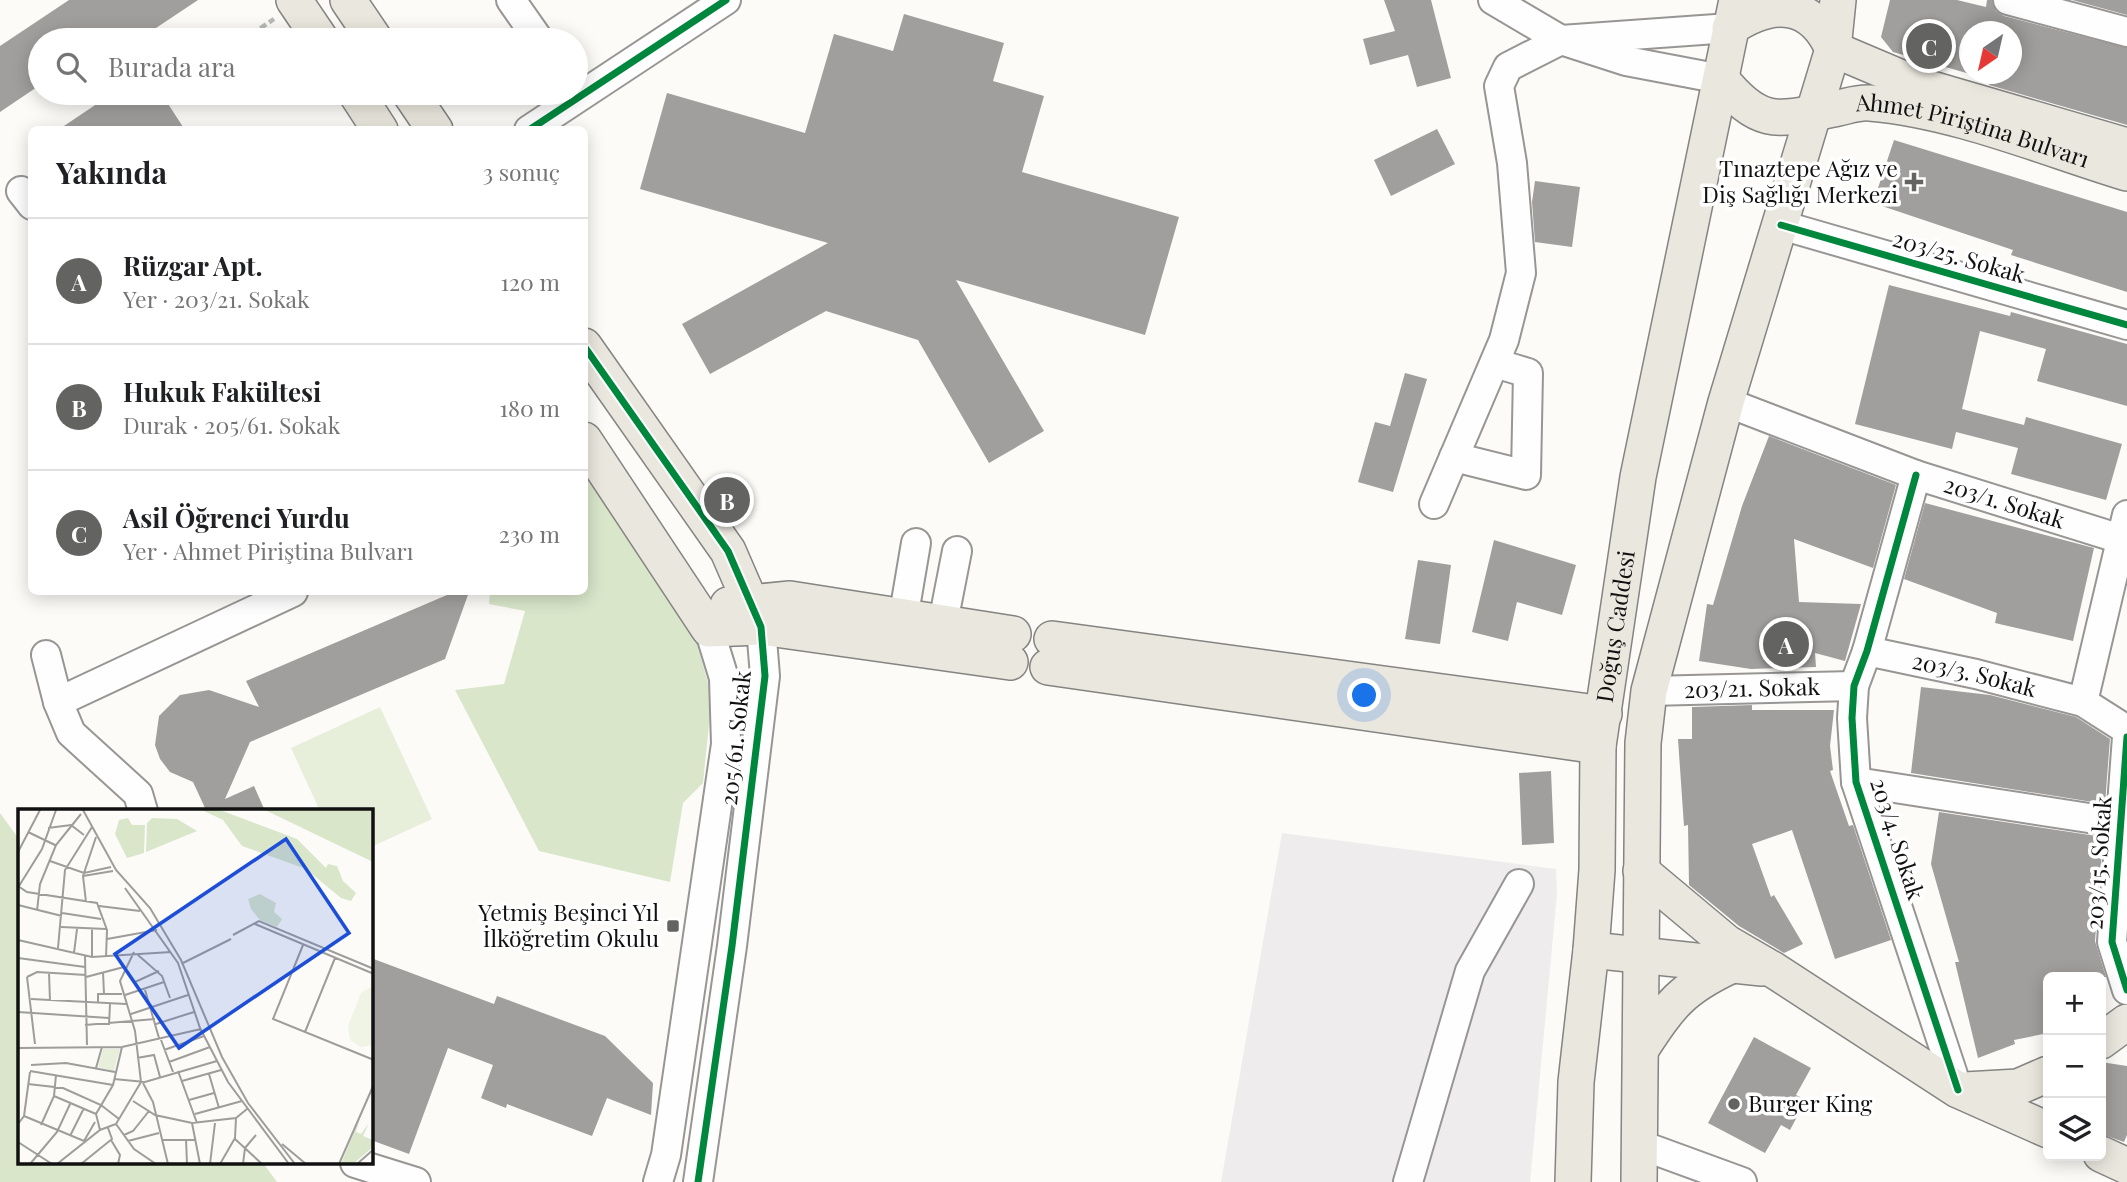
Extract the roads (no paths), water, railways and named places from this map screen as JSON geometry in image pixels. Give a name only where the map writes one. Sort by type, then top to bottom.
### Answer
[{"type":"main road","points":[[294,0],[313,28]]},
{"type":"main road","points":[[348,0],[367,28]]},
{"type":"main road","points":[[1833,49],[1826,33],[1815,20],[1800,11],[1782,6],[1733,14],[1721,79],[1744,106],[1759,114],[1775,118],[1815,112],[1833,49],[1838,0]]},
{"type":"main road","name":"Ahmet Piriştina Bulvarı","points":[[1833,49],[1918,85],[2127,146]]},
{"type":"main road","name":"Doğuş Caddesi","points":[[1573,1182],[1576,1082],[1597,870],[1601,730],[1638,477],[1685,253],[1706,137],[1721,79]]},
{"type":"main road","name":"Ahmet Piriştina Bulvarı","points":[[1815,112],[1865,102],[1928,112],[2127,173]]},
{"type":"main road","points":[[364,105],[377,126]]},
{"type":"main road","points":[[418,105],[432,126]]},
{"type":"main road","name":"Doğuş Caddesi","points":[[1639,1182],[1643,743],[1649,691],[1726,402],[1815,112]]},
{"type":"main road","name":"205/61. Sokak","points":[[588,352],[728,551],[755,614]]},
{"type":"main road","name":"205/61. Sokak","points":[[588,449],[703,620]]},
{"type":"main road","points":[[703,620],[755,614],[1012,648]]},
{"type":"main road","points":[[1050,653],[1601,730]]},
{"type":"main road","points":[[1641,871],[1728,954]]},
{"type":"main road","points":[[1591,950],[1642,946],[1728,954],[1772,968],[1958,1090],[2043,1128]]},
{"type":"main road","points":[[1641,1049],[1674,1000],[1728,954]]},
{"type":"main road","points":[[2106,1037],[2127,1022]]},
{"type":"main road","points":[[1958,1090],[2018,1087],[2043,1076]]},
{"type":"main road","points":[[2106,1156],[2127,1166]]},
{"type":"street","points":[[511,0],[531,28]]},
{"type":"street","points":[[588,88],[726,0]]},
{"type":"street","points":[[1493,0],[1561,40],[1626,61],[1721,79]]},
{"type":"street","points":[[2008,0],[2127,32]]},
{"type":"street","points":[[1434,504],[1504,340],[1521,273],[1512,163],[1499,86],[1508,67],[1561,40],[1733,14]]},
{"type":"street","points":[[534,126],[563,105]]},
{"type":"street","name":"203/25. Sokak","points":[[1781,225],[2127,325]]},
{"type":"street","points":[[1454,457],[1526,475],[1528,373],[1495,363]]},
{"type":"street","name":"203/1. Sokak","points":[[1726,402],[1916,475],[2124,532]]},
{"type":"street","name":"203/4. Sokak","points":[[1916,475],[1867,651],[1854,686],[1852,718],[1856,782],[1958,1090]]},
{"type":"street","points":[[2083,702],[2124,532]]},
{"type":"street","points":[[901,632],[916,543]]},
{"type":"street","points":[[940,638],[957,551]]},
{"type":"street","points":[[58,702],[287,595]]},
{"type":"street","name":"205/61. Sokak","points":[[698,1182],[732,946],[765,676],[755,614]]},
{"type":"street","name":"205/61. Sokak","points":[[658,1182],[666,1155],[726,744],[724,678],[703,620]]},
{"type":"street","name":"203/3. Sokak","points":[[1867,651],[2083,702],[2127,730]]},
{"type":"street","points":[[46,655],[58,702],[71,733],[138,794],[143,809]]},
{"type":"street","name":"203/21. Sokak","points":[[1649,691],[1854,686]]},
{"type":"street","name":"203/15. Sokak","points":[[2127,737],[2112,942],[2127,990]]},
{"type":"street","points":[[1856,782],[2121,822]]},
{"type":"street","points":[[1408,1182],[1470,971],[1519,884]]},
{"type":"street","points":[[1638,1144],[1742,1182]]},
{"type":"street","points":[[358,1164],[416,1182]]},
{"type":"place","name":"Asil Öğrenci Yurdu","points":[[1929,46]]},
{"type":"place","name":"Tınaztepe Ağız ve Diş Sağlığı Merkezi","points":[[1914,182]]},
{"type":"place","name":"Hukuk Fakültesi","points":[[727,500]]},
{"type":"place","name":"Rüzgar Apt.","points":[[1786,644]]},
{"type":"place","name":"Yetmiş Beşinci Yıl İlköğretim Okulu","points":[[673,926]]},
{"type":"place","name":"Burger King","points":[[1734,1104]]}]
